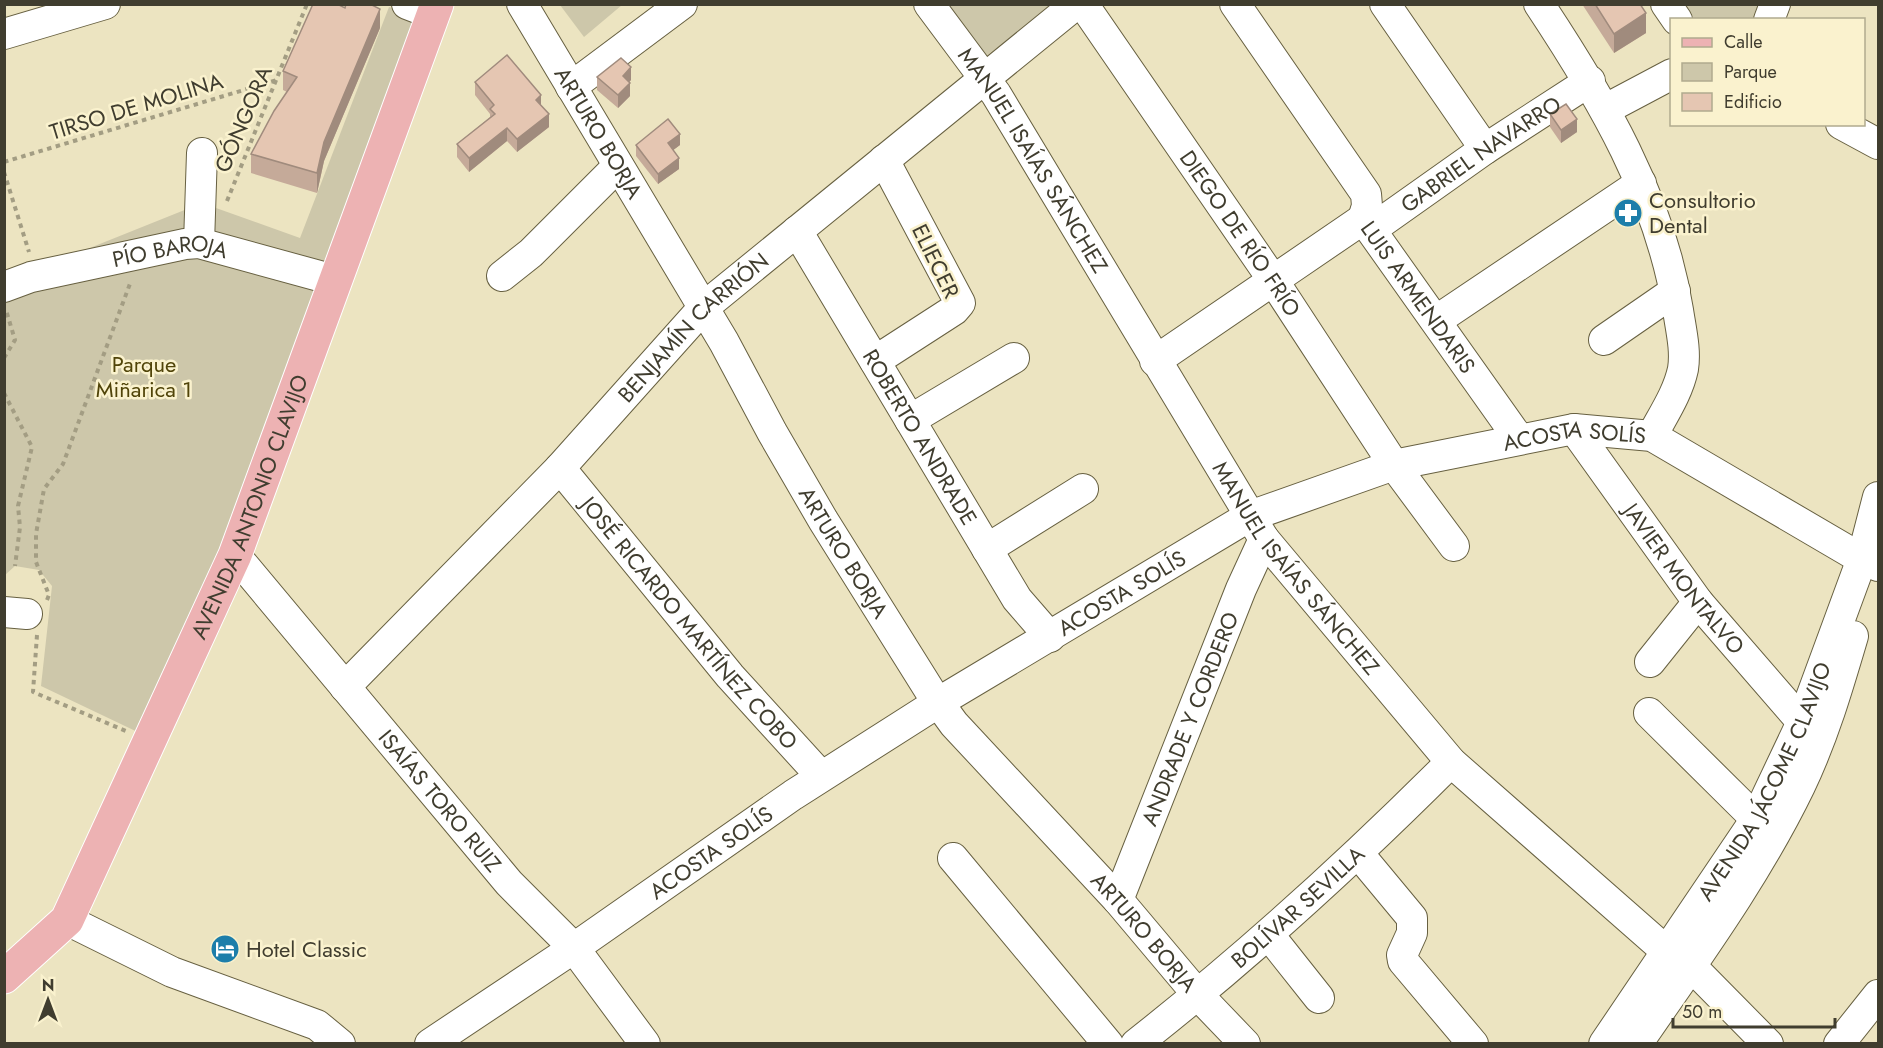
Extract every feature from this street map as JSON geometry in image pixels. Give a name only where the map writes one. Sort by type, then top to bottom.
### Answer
[{"type":"main road","name":"AVENIDA ANTONIO CLAVIJO","points":[[4,977],[67,920],[236,555],[334,280],[426,8]]},
{"type":"street","points":[[4,34],[105,4]]},
{"type":"street","name":"ARTURO BORJA","points":[[522,4],[704,308],[823,520],[954,724],[1118,900],[1198,995],[1245,1044]]},
{"type":"street","points":[[571,87],[682,4]]},
{"type":"street","name":"MANUEL ISAÍAS SÁNCHEZ","points":[[929,4],[996,94],[1257,528],[1451,762],[1665,950],[1691,966],[1768,1044]]},
{"type":"street","name":"BENJAMÍN CARRIÓN","points":[[345,687],[561,468],[704,308],[1076,4]]},
{"type":"street","name":"DIEGO DE RÍO FRÍO","points":[[1083,4],[1273,280],[1394,465],[1454,546]]},
{"type":"street","name":"LUIS ARMENDARIS","points":[[1235,4],[1366,194],[1367,224],[1519,439]]},
{"type":"street","points":[[1385,4],[1485,149]]},
{"type":"street","points":[[1539,4],[1606,109],[1641,183],[1668,259],[1684,346],[1683,370],[1675,392],[1652,436]]},
{"type":"street","points":[[1666,4],[1676,18]]},
{"type":"street","points":[[1606,109],[1670,75]]},
{"type":"street","name":"GABRIEL NAVARRO","points":[[1155,361],[1273,280],[1367,224],[1590,81]]},
{"type":"street","points":[[1844,126],[1878,144]]},
{"type":"street","points":[[199,243],[201,153]]},
{"type":"street","name":"ELIECER","points":[[875,361],[954,310],[960,303],[884,160]]},
{"type":"street","points":[[502,276],[531,253],[618,166]]},
{"type":"street","points":[[1437,320],[1641,183]]},
{"type":"street","name":"ROBERTO ANDRADE","points":[[797,231],[1017,599],[1050,637]]},
{"type":"street","name":"PÍO BAROJA","points":[[18,282],[163,248],[199,243],[334,280]]},
{"type":"street","points":[[1604,340],[1675,291]]},
{"type":"street","points":[[910,420],[1014,358]]},
{"type":"street","name":"ACOSTA SOLÍS","points":[[430,1044],[574,948],[821,776],[939,702],[1050,637],[1257,528],[1394,465],[1574,429],[1652,436],[1874,561]]},
{"type":"street","name":"JAVIER MONTALVO","points":[[1574,429],[1698,602],[1802,722]]},
{"type":"street","name":"JOSÉ RICARDO MARTÍNEZ COBO","points":[[561,468],[729,676],[821,776]]},
{"type":"street","points":[[987,549],[1083,489]]},
{"type":"street","name":"AVENIDA JÁCOME CLAVIJO","points":[[1636,1044],[1691,966],[1774,838],[1801,785],[1826,727],[1874,561],[1878,496]]},
{"type":"street","name":"ANDRADE Y CORDERO","points":[[1118,900],[1240,589],[1257,528]]},
{"type":"street","name":"ISAÍAS TORO RUIZ","points":[[236,555],[509,883],[574,948],[645,1044]]},
{"type":"street","name":"AVENIDA JÁCOME CLAVIJO","points":[[1604,1044],[1665,950],[1756,819],[1874,561]]},
{"type":"street","points":[[1650,662],[1698,602]]},
{"type":"street","points":[[1649,713],[1756,819]]},
{"type":"street","name":"BOLÍVAR SEVILLA","points":[[1136,1044],[1269,935],[1358,853],[1451,762]]},
{"type":"street","points":[[1358,853],[1412,918],[1412,933],[1402,955],[1403,961],[1473,1044]]},
{"type":"street","points":[[953,858],[1108,1044]]},
{"type":"street","points":[[67,920],[172,972],[317,1026],[340,1044]]},
{"type":"street","points":[[1269,935],[1318,998]]},
{"type":"street","points":[[1839,1044],[1878,995]]},
{"type":"path","name":"GÓNGORA","points":[[224,207],[308,4]]},
{"type":"path","name":"TIRSO DE MOLINA","points":[[4,162],[277,80]]},
{"type":"path","points":[[4,172],[33,266],[18,282]]},
{"type":"path","points":[[151,742],[33,692],[30,619],[49,595],[36,562],[36,534],[44,489],[63,464],[129,283],[163,248]]},
{"type":"path","points":[[4,303],[15,340],[4,358]]},
{"type":"path","points":[[4,393],[32,447],[18,506],[20,527],[15,566]]},
{"type":"green space","points":[[560,5],[622,5],[584,37]]},
{"type":"green space","points":[[949,5],[1053,5],[986,56]]},
{"type":"green space","points":[[1675,5],[1764,5],[1756,18],[1685,18]]},
{"type":"green space","name":"Parque Miñarica 1","points":[[389,7],[424,19],[294,384],[146,736],[41,686],[52,586],[39,570],[15,566],[5,575],[5,282],[202,203],[300,238]]},
{"type":"building","points":[[313,4],[337,4],[345,8],[346,4],[370,4],[380,9],[324,142],[317,173],[251,154],[274,111],[297,77],[283,71]]},
{"type":"building","points":[[1595,4],[1640,4],[1646,13],[1614,34]]},
{"type":"building","points":[[507,55],[541,95],[536,100],[549,114],[517,139],[507,128],[469,158],[457,144],[495,114],[490,109],[494,105],[475,82]]},
{"type":"building","points":[[621,58],[631,67],[623,76],[630,83],[618,95],[597,77]]},
{"type":"building","points":[[1566,104],[1577,119],[1561,130],[1550,114]]},
{"type":"building","points":[[668,119],[680,134],[668,143],[679,158],[658,174],[636,145]]},
{"type":"place","name":"Consultorio Dental","points":[[1628,213]]},
{"type":"place","name":"Hotel Classic","points":[[225,949]]}]
